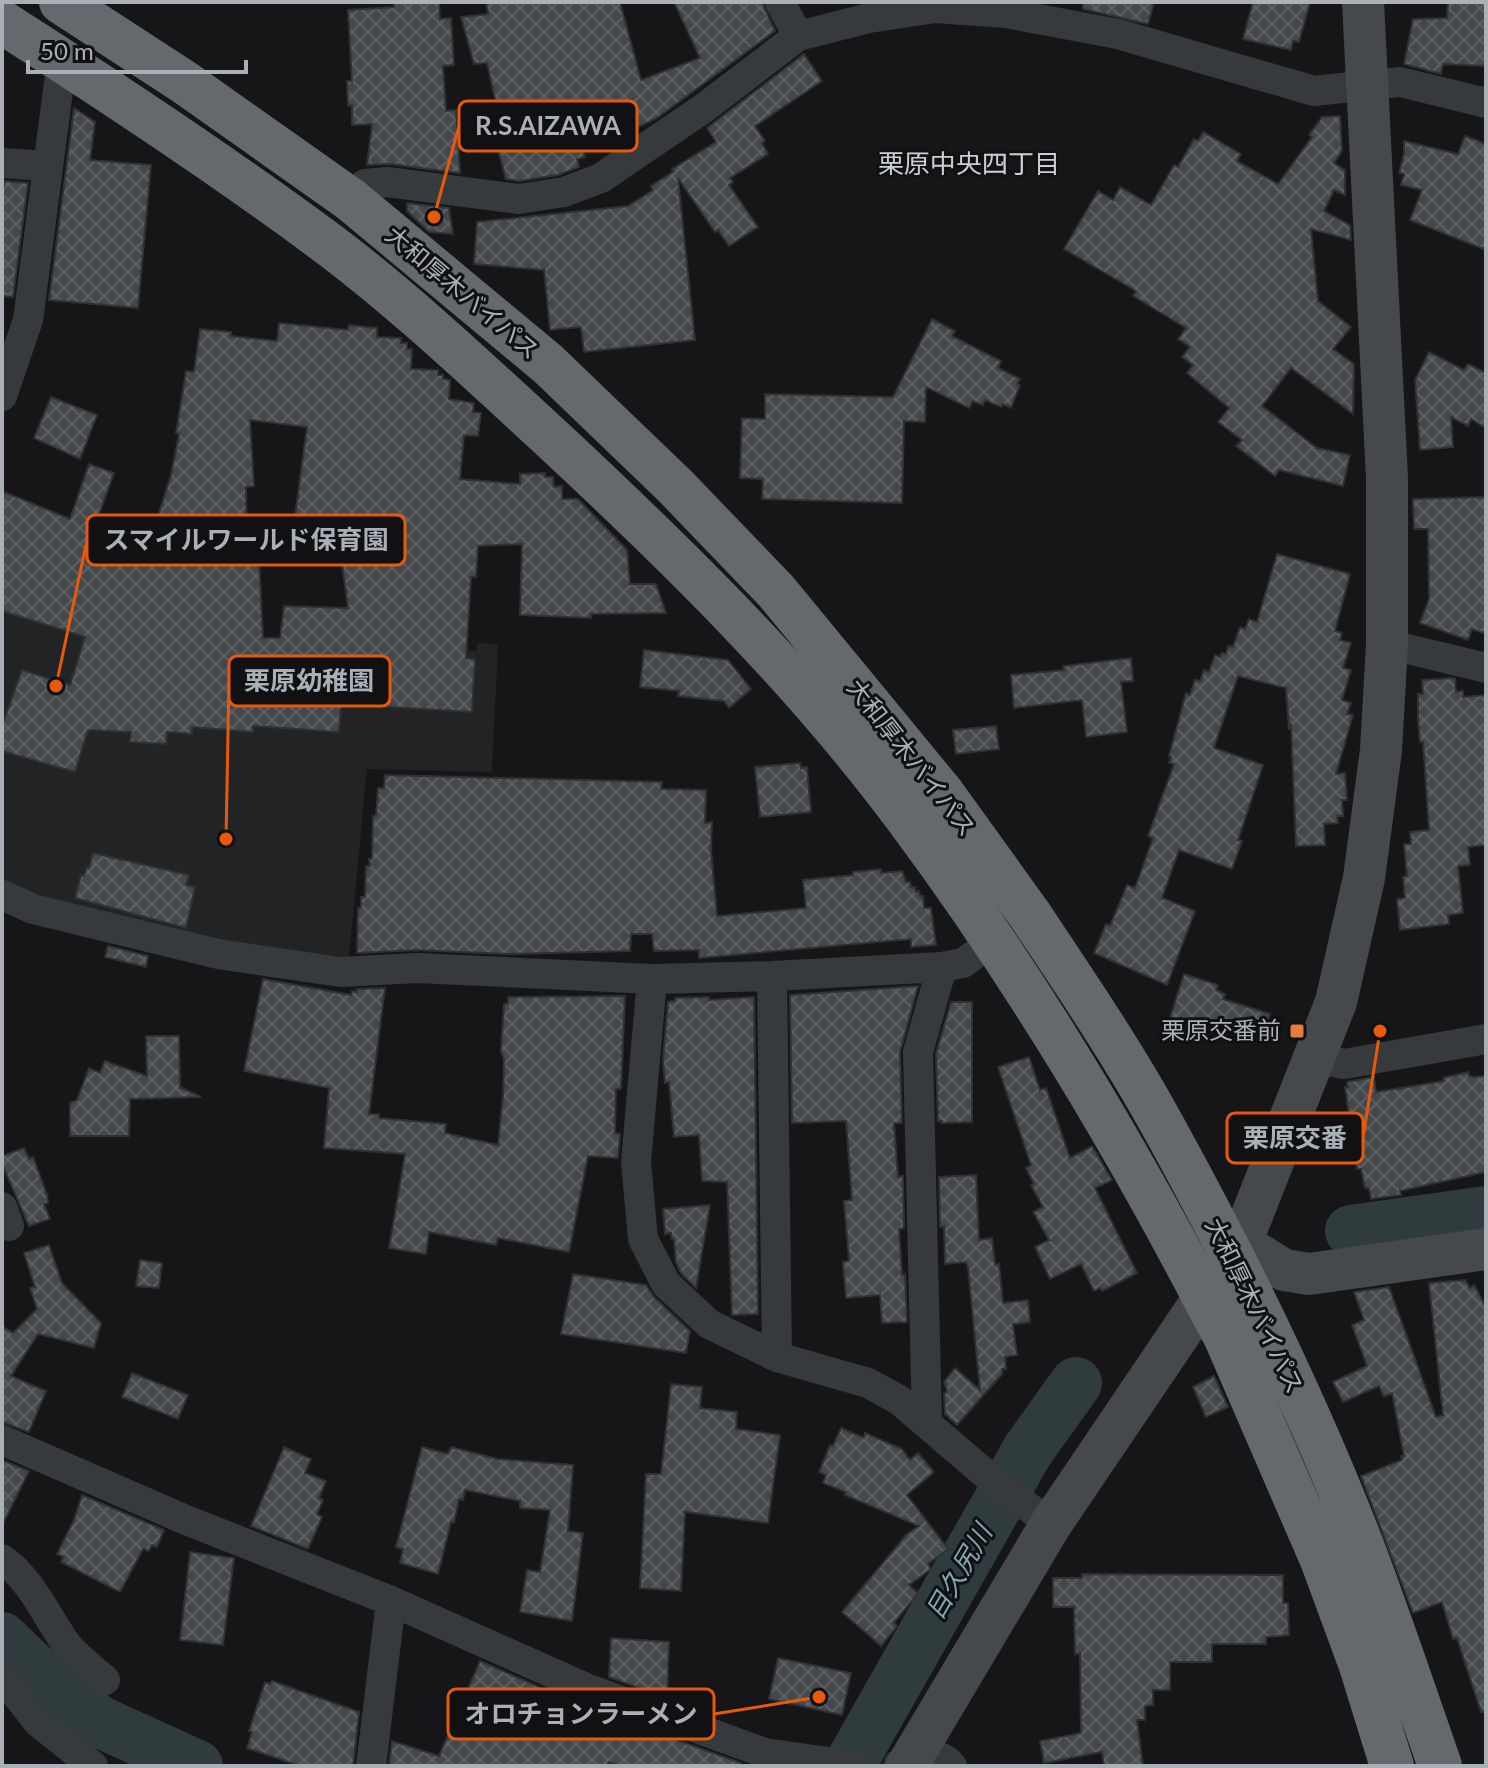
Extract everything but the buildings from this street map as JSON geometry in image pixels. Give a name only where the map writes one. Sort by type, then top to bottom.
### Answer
[{"type":"highway","name":"大和厚木バイパス","points":[[61,2],[184,82],[351,200],[548,364],[675,486],[776,591],[943,794],[1094,1010],[1162,1123],[1247,1284],[1362,1546],[1440,1766]]},
{"type":"highway","name":"大和厚木バイパス","points":[[2,22],[152,118],[323,240],[511,401],[639,519],[816,706],[906,817],[1089,1088],[1225,1336],[1322,1560],[1361,1666],[1392,1766]]},
{"type":"street","points":[[780,2],[798,36]]},
{"type":"street","points":[[904,1764],[1041,1516],[1241,1243],[1336,1002],[1364,878],[1381,750],[1387,644],[1387,478],[1363,2]]},
{"type":"street","points":[[351,200],[365,184],[387,182],[519,199],[564,192],[601,178],[704,108],[798,36],[935,5],[1006,13],[1118,34],[1314,91],[1400,82],[1486,103]]},
{"type":"street","points":[[2,396],[28,320],[62,60]]},
{"type":"street","points":[[2,163],[48,166]]},
{"type":"street","points":[[1387,644],[1486,668]]},
{"type":"street","points":[[2,895],[33,909],[218,954],[340,972],[417,968],[606,979],[772,976],[942,967],[963,963],[998,949]]},
{"type":"street","points":[[927,1423],[918,1052],[942,967]]},
{"type":"street","points":[[772,976],[777,1357]]},
{"type":"street","points":[[652,979],[636,1162],[643,1239],[666,1284],[709,1324],[777,1357],[868,1383],[899,1400],[996,1483],[1041,1516]]},
{"type":"street","points":[[1315,1058],[1344,1064],[1486,1039]]},
{"type":"street","points":[[1241,1243],[1284,1270],[1309,1274],[1486,1249]]},
{"type":"street","points":[[2,1440],[186,1520],[391,1601],[586,1688],[765,1753],[835,1765]]},
{"type":"street","points":[[2,1559],[11,1565],[44,1606],[68,1647],[105,1680]]},
{"type":"street","points":[[371,1766],[391,1601]]},
{"type":"street","points":[[2,1676],[38,1722],[86,1764]]},
{"type":"street","points":[[904,1764],[931,1754],[946,1758],[952,1766]]},
{"type":"shaded area","points":[[2,563],[187,635],[477,651],[477,643],[498,644],[492,772],[367,769],[349,957],[338,960],[227,944],[34,899],[2,885]]},
{"type":"waterway","name":"目久尻川","points":[[1351,1231],[1486,1212]]},
{"type":"waterway","name":"目久尻川","points":[[849,1766],[1028,1450],[1076,1383]]},
{"type":"waterway","name":"目久尻川","points":[[2,1638],[54,1688],[100,1722],[197,1766]]},
{"type":"place","name":"R.S.AIZAWA","points":[[434,217]]},
{"type":"place","name":"スマイルワールド保育園","points":[[56,686]]},
{"type":"place","name":"栗原幼稚園","points":[[226,839]]},
{"type":"place","name":"栗原交番前","points":[[1297,1031]]},
{"type":"place","name":"栗原交番","points":[[1380,1031]]},
{"type":"place","name":"オロチョンラーメン","points":[[819,1697]]},
{"type":"district","name":"栗原中央四丁目","points":[[969,164]]}]
